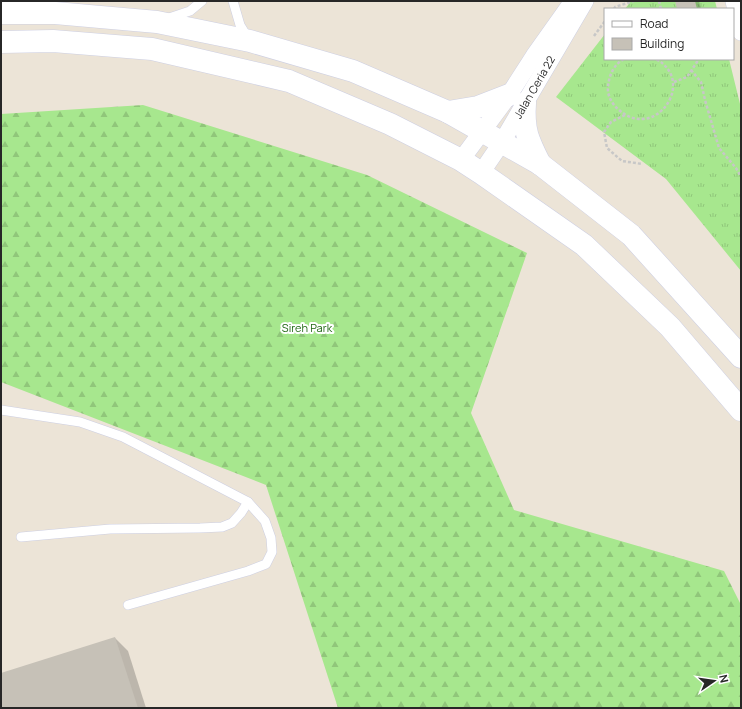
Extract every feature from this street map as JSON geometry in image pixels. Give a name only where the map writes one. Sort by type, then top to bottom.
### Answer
[{"type":"main road","points":[[1,13],[54,13],[157,22],[250,41],[353,71],[448,112],[540,164],[631,236],[741,357]]},
{"type":"main road","points":[[1,42],[53,41],[152,49],[290,81],[390,124],[461,160],[584,245],[670,327],[741,410]]},
{"type":"main road","points":[[448,112],[517,99],[524,118],[528,141],[540,164]]},
{"type":"street","name":"Jalan Ceria 22","points":[[481,173],[502,142],[534,56],[573,1]]},
{"type":"street","name":"Jalan Ceria 22","points":[[461,160],[482,130],[517,99],[585,1]]},
{"type":"street","points":[[734,1],[741,32]]},
{"type":"lane","points":[[157,22],[190,11],[202,1]]},
{"type":"lane","points":[[233,1],[240,25],[250,41]]},
{"type":"lane","points":[[1,410],[80,422],[123,437],[248,502],[265,521],[271,538],[272,552],[266,564],[248,571],[128,605]]},
{"type":"lane","points":[[21,537],[110,528],[222,527],[232,523],[248,502]]},
{"type":"path","points":[[614,8],[634,1]]},
{"type":"path","points":[[594,36],[604,22]]},
{"type":"path","points":[[622,60],[619,61],[610,74],[608,90],[613,105],[625,115],[640,120],[655,116],[667,106],[673,92],[674,82],[663,62],[658,60]]},
{"type":"path","points":[[674,82],[687,77],[697,60]]},
{"type":"path","points":[[691,70],[701,82],[720,148],[736,168],[741,177]]},
{"type":"path","points":[[625,115],[611,122],[604,132],[607,148],[622,161],[642,164]]},
{"type":"green space","points":[[631,1],[715,1],[717,8],[626,8]]},
{"type":"green space","points":[[604,35],[604,60],[729,60],[741,108],[741,271],[666,179],[556,97]]},
{"type":"green space","name":"Sireh Park","points":[[143,105],[367,175],[527,253],[471,413],[514,510],[724,571],[741,605],[741,708],[338,708],[266,485],[1,382],[1,114]]},
{"type":"building","points":[[675,1],[695,1],[697,8],[677,8]]},
{"type":"building","points":[[115,637],[138,708],[1,708],[1,673]]}]
